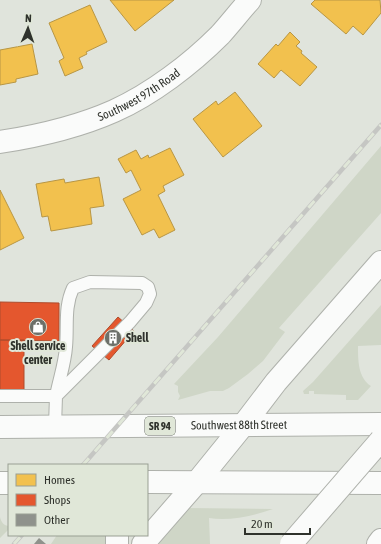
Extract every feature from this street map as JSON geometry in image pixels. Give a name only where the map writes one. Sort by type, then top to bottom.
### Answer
[{"type":"main road","name":"Southwest 97th Road","points":[[0,142],[43,134],[76,125],[116,110],[149,92],[188,63],[220,34],[250,0]]},
{"type":"main road","points":[[144,544],[197,482],[276,382],[381,262]]},
{"type":"main road","name":"Southwest 88th Street","points":[[0,427],[381,424]]},
{"type":"main road","points":[[291,544],[381,440]]},
{"type":"main road","points":[[148,482],[381,483]]},
{"type":"main road","points":[[378,544],[381,540]]},
{"type":"lane","points":[[0,396],[56,396],[134,318],[146,303],[150,294],[148,287],[142,283],[90,282],[73,288],[68,299],[66,348],[56,396],[54,426]]},
{"type":"green space","points":[[381,146],[381,213],[279,328],[285,332],[263,361],[248,374],[223,391],[210,391],[178,400],[180,396],[178,386],[174,384],[218,337]]},
{"type":"green space","points":[[381,305],[381,345],[358,346],[361,374],[371,386],[358,400],[346,400],[346,395],[314,394],[314,391],[309,391],[309,394],[304,394],[303,391],[313,382]]},
{"type":"green space","points":[[187,508],[273,509],[258,514],[241,517],[225,519],[209,518],[210,544],[155,544]]},
{"type":"green space","points":[[0,517],[1,521],[8,526],[8,530],[0,538]]},
{"type":"green space","points":[[56,536],[108,536],[108,544],[51,544]]},
{"type":"building: Homes","points":[[110,0],[174,0],[135,31]]},
{"type":"building: Homes","points":[[315,0],[380,0],[381,13],[363,35],[353,26],[346,34],[311,4]]},
{"type":"building: Homes","points":[[90,5],[107,42],[86,52],[87,54],[79,58],[83,68],[65,76],[59,61],[64,58],[49,23]]},
{"type":"building: Homes","points":[[290,32],[300,42],[296,46],[302,51],[301,53],[317,67],[300,86],[281,70],[274,78],[258,64],[276,44],[278,46]]},
{"type":"building: Homes","points":[[32,44],[38,74],[16,79],[16,82],[0,85],[0,50]]},
{"type":"building: Homes","points":[[235,92],[262,126],[223,157],[193,119],[216,101],[218,105]]},
{"type":"building: Homes","points":[[170,148],[184,175],[163,186],[165,191],[158,195],[175,230],[159,238],[154,229],[142,235],[123,199],[141,190],[131,170],[126,173],[118,159],[136,150],[141,159],[148,155],[149,158]]},
{"type":"building: Homes","points":[[99,177],[104,206],[90,208],[92,224],[51,231],[48,216],[42,217],[36,184],[64,179],[65,183]]},
{"type":"building: Homes","points":[[0,190],[24,238],[0,250]]},
{"type":"building: Shops","points":[[0,302],[59,303],[59,341],[0,340]]},
{"type":"building: Shops","name":"Shell","points":[[118,317],[134,331],[109,360],[92,346]]},
{"type":"building: Shops","points":[[0,340],[24,340],[24,390],[0,390]]},
{"type":"building: Other","points":[[39,538],[46,544],[34,544]]},
{"type":"railway","points":[[84,464],[381,125]]},
{"type":"railway","points":[[14,544],[21,536]]},
{"type":"place","name":"Shell service center","points":[[38,327]]},
{"type":"place","name":"Shell","points":[[113,338]]}]
